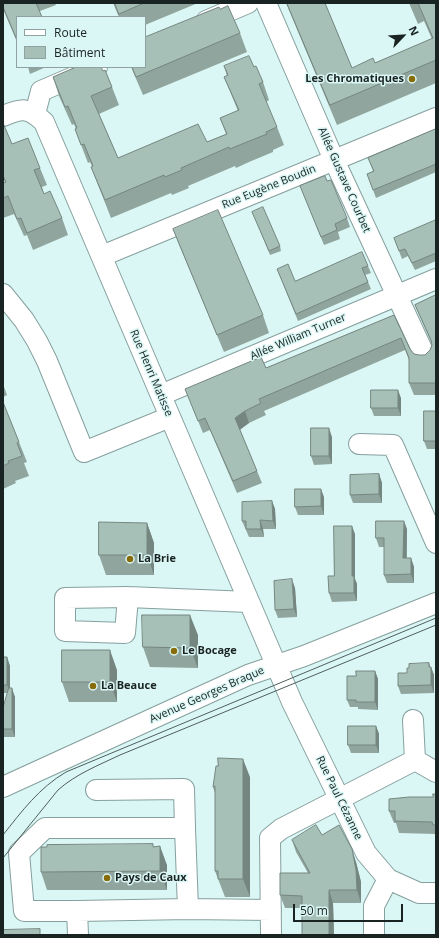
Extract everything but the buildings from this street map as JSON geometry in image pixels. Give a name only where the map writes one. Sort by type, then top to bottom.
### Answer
[{"type":"street","points":[[189,28],[248,3]]},
{"type":"street","name":"Allée Gustave Courbet","points":[[266,3],[334,160],[425,356]]},
{"type":"street","points":[[5,110],[28,111],[35,114],[41,91],[95,68]]},
{"type":"street","name":"Rue Henri Matisse","points":[[35,114],[44,122],[50,134],[276,665]]},
{"type":"street","name":"Rue Eugène Boudin","points":[[102,256],[436,118]]},
{"type":"street","name":"Allée William Turner","points":[[161,395],[436,279]]},
{"type":"street","points":[[3,294],[24,320],[37,341],[47,361],[84,452],[170,417]]},
{"type":"street","points":[[359,444],[393,445],[436,543]]},
{"type":"street","points":[[128,597],[249,602]]},
{"type":"street","name":"Avenue Georges Braque","points":[[3,787],[248,675],[304,656],[436,603]]},
{"type":"street","name":"Rue Paul Cézanne","points":[[276,665],[292,702],[366,853],[388,879],[419,893],[436,893]]},
{"type":"street","points":[[413,720],[415,760]]},
{"type":"street","points":[[271,935],[270,838],[280,829],[415,760]]},
{"type":"street","points":[[415,760],[436,772]]},
{"type":"street","points":[[96,790],[184,789],[188,909]]},
{"type":"street","points":[[185,828],[45,828],[20,853],[24,911],[188,909],[271,910]]},
{"type":"street","points":[[374,935],[374,906],[388,879]]},
{"type":"street","points":[[77,911],[78,935]]},
{"type":"tram line","points":[[3,835],[39,793],[47,785],[66,772],[436,618]]},
{"type":"tram line","points":[[3,858],[58,790],[72,779],[88,770],[120,755],[436,625]]},
{"type":"place","name":"Les Chromatiques","points":[[412,79]]},
{"type":"place","name":"La Brie","points":[[130,559]]},
{"type":"place","name":"Le Bocage","points":[[174,651]]},
{"type":"place","name":"La Beauce","points":[[93,686]]},
{"type":"place","name":"Pays de Caux","points":[[107,878]]}]
